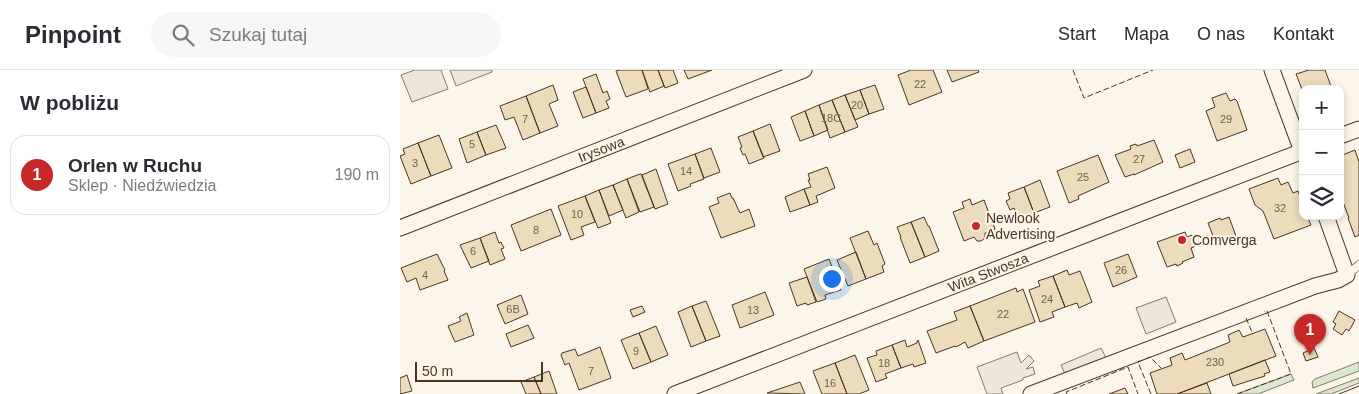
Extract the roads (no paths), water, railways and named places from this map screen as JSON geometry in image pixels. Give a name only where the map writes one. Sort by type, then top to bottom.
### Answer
[{"type":"street","name":"Irysowa","points":[[400,228],[804,70]]},
{"type":"street","points":[[1272,70],[1299,144]]},
{"type":"street","points":[[1344,135],[1359,129]]},
{"type":"street","name":"Wita Stwosza","points":[[674,394],[1299,153]]},
{"type":"street","points":[[1030,394],[1315,286],[1338,280],[1347,275],[1327,220]]},
{"type":"lane","points":[[1347,275],[1359,265]]},
{"type":"tram line","points":[[1339,394],[1359,386]]},
{"type":"place","name":"Newlook Advertising","points":[[976,226]]},
{"type":"place","name":"Comverga","points":[[1182,240]]},
{"type":"place","name":"Orlen w Ruchu","points":[[1310,355]]}]
